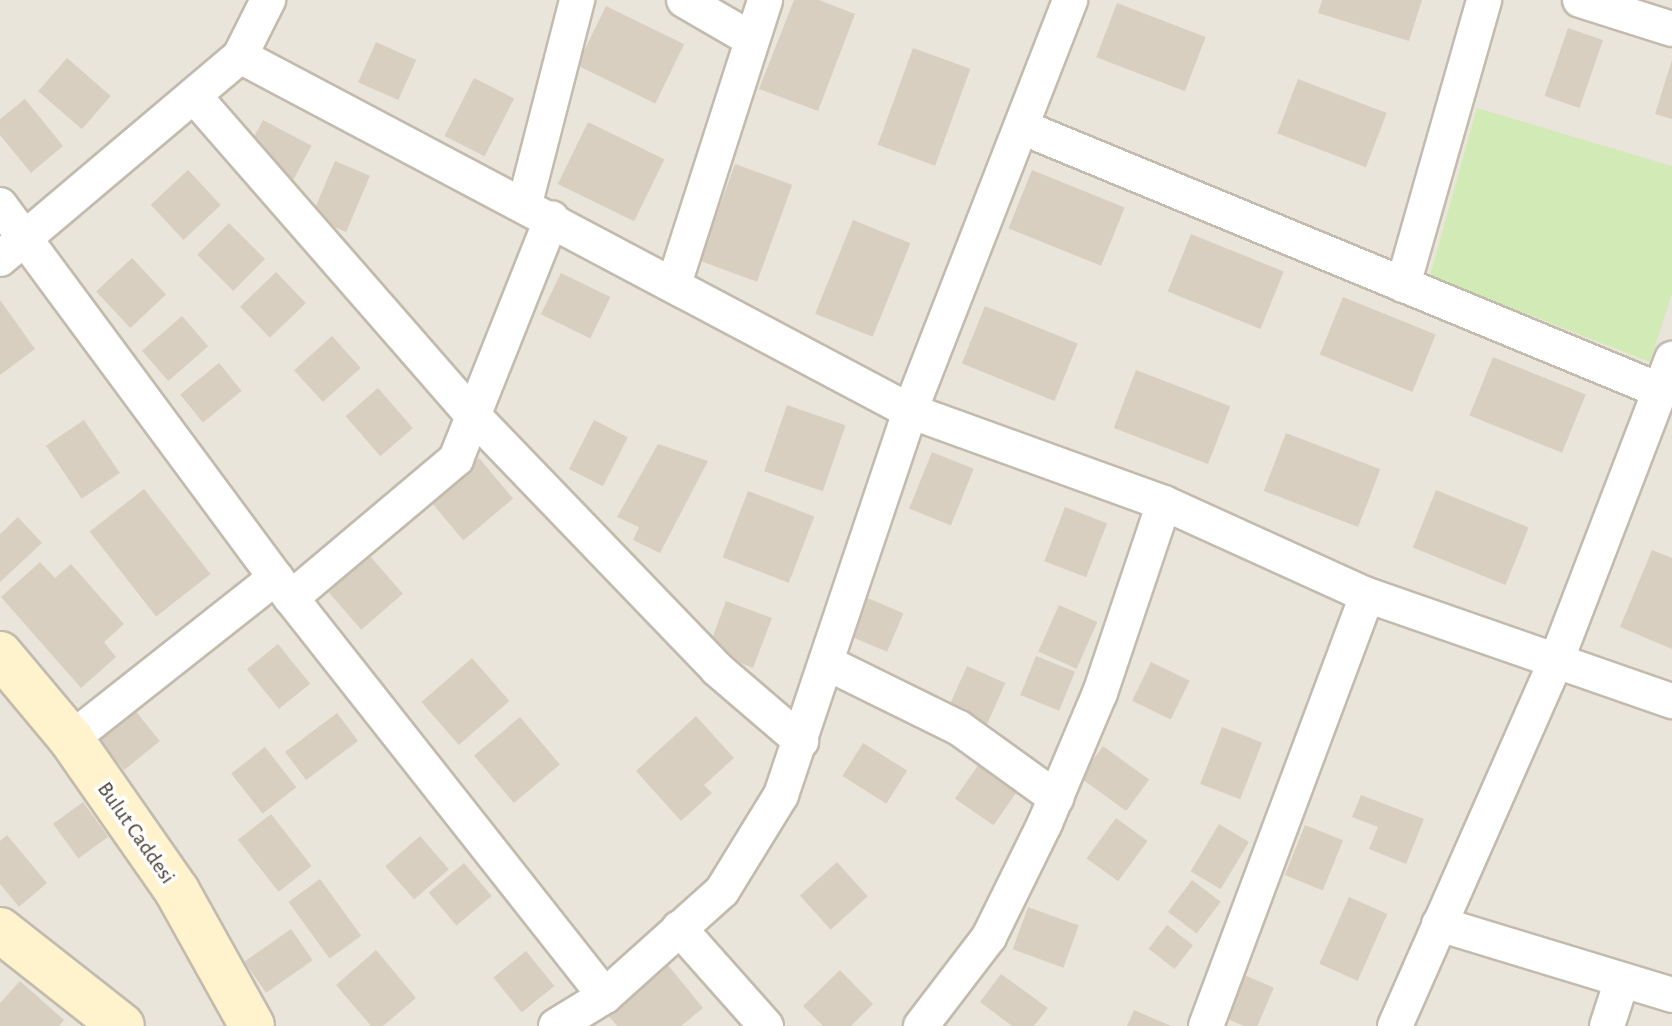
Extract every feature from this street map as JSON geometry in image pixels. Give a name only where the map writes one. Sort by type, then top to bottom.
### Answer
[{"type":"street","points":[[71,739],[456,459],[538,210],[577,0]]},
{"type":"street","points":[[684,0],[751,39]]},
{"type":"street","points":[[674,284],[765,0]]},
{"type":"street","points":[[556,1026],[605,996],[722,891],[781,795],[910,411],[1024,128],[1070,0]]},
{"type":"street","points":[[1403,285],[1484,0]]},
{"type":"street","points":[[13,249],[240,56],[265,1]]},
{"type":"street","points":[[1600,3],[1672,29]]},
{"type":"street","points":[[240,56],[538,210],[910,411],[1164,503],[1367,595],[1555,664],[1672,701]]},
{"type":"street","points":[[194,96],[470,412],[717,669],[801,741]]},
{"type":"street","points":[[1024,128],[1661,391]]},
{"type":"street","points":[[0,205],[13,249],[284,587],[605,996]]},
{"type":"street","points":[[1395,1026],[1555,664],[1672,359]]},
{"type":"street","points":[[921,1026],[989,937],[1056,798],[1164,503]]},
{"type":"street","points":[[1206,1026],[1367,595]]},
{"type":"street","name":"Bulut Caddesi","points":[[0,654],[71,739],[177,891],[252,1026]]},
{"type":"street","points":[[827,663],[959,728],[1056,798]]},
{"type":"street","points":[[1439,924],[1672,995]]},
{"type":"street","points":[[679,928],[766,1026]]},
{"type":"street","points":[[0,930],[122,1026]]},
{"type":"street","points":[[1607,1026],[1622,980]]},
{"type":"shaded area","points":[[0,0],[1672,0],[1672,1026],[0,1026]]},
{"type":"green space","points":[[1477,108],[1672,166],[1672,294],[1650,362],[1430,276]]},
{"type":"building","points":[[794,0],[819,0],[855,14],[818,111],[759,89]]},
{"type":"building","points":[[1322,0],[1422,0],[1409,41],[1318,13]]},
{"type":"building","points":[[1117,3],[1206,37],[1185,91],[1096,57]]},
{"type":"building","points":[[606,6],[684,44],[655,103],[577,65]]},
{"type":"building","points":[[1568,28],[1603,40],[1580,108],[1545,96]]},
{"type":"building","points":[[376,42],[416,60],[398,100],[358,82]]},
{"type":"building","points":[[913,48],[970,69],[935,166],[878,145]]},
{"type":"building","points":[[67,58],[111,96],[82,129],[38,91]]},
{"type":"building","points":[[1672,60],[1672,119],[1655,114]]},
{"type":"building","points":[[474,78],[514,98],[485,156],[444,136]]},
{"type":"building","points":[[1298,79],[1387,113],[1366,167],[1277,133]]},
{"type":"building","points":[[25,99],[63,146],[31,173],[0,135],[0,119]]},
{"type":"building","points":[[263,120],[312,146],[294,179],[245,154]]},
{"type":"building","points":[[588,122],[664,159],[634,221],[558,184]]},
{"type":"building","points":[[335,161],[370,176],[346,232],[311,217]]},
{"type":"building","points":[[735,164],[792,185],[757,282],[700,261]]},
{"type":"building","points":[[188,170],[221,205],[183,240],[151,205]]},
{"type":"building","points":[[1032,170],[1125,207],[1101,266],[1008,228]]},
{"type":"building","points":[[853,220],[910,243],[873,337],[815,314]]},
{"type":"building","points":[[229,223],[265,259],[233,291],[197,255]]},
{"type":"building","points":[[1191,234],[1284,271],[1260,329],[1168,291]]},
{"type":"building","points":[[132,258],[166,295],[130,328],[96,291]]},
{"type":"building","points":[[276,272],[306,303],[270,338],[240,307]]},
{"type":"building","points":[[561,273],[610,297],[590,338],[541,314]]},
{"type":"building","points":[[1343,297],[1436,334],[1412,392],[1320,354]]},
{"type":"building","points":[[0,300],[35,349],[0,375]]},
{"type":"building","points":[[985,306],[1078,343],[1054,401],[962,363]]},
{"type":"building","points":[[182,316],[208,346],[168,381],[142,351]]},
{"type":"building","points":[[332,336],[361,368],[323,402],[294,370]]},
{"type":"building","points":[[1493,357],[1586,394],[1562,453],[1469,415]]},
{"type":"building","points":[[219,363],[242,391],[203,422],[180,394]]},
{"type":"building","points":[[1136,370],[1230,406],[1208,464],[1114,428]]},
{"type":"building","points":[[378,388],[413,428],[380,456],[346,416]]},
{"type":"building","points":[[787,405],[846,425],[823,491],[764,471]]},
{"type":"building","points":[[84,420],[120,473],[82,499],[46,446]]},
{"type":"building","points":[[594,420],[628,437],[603,486],[569,469]]},
{"type":"building","points":[[1286,433],[1380,469],[1358,527],[1264,491]]},
{"type":"building","points":[[658,444],[708,461],[660,553],[633,540],[639,527],[617,517]]},
{"type":"building","points":[[932,452],[974,469],[951,525],[909,509]]},
{"type":"building","points":[[479,458],[513,499],[463,540],[429,500]]},
{"type":"building","points":[[144,489],[210,574],[156,617],[90,531]]},
{"type":"building","points":[[1436,490],[1529,527],[1505,585],[1413,547]]},
{"type":"building","points":[[748,491],[814,516],[789,583],[723,557]]},
{"type":"building","points":[[1065,507],[1107,523],[1086,577],[1044,561]]},
{"type":"building","points":[[18,517],[42,543],[0,582],[0,534]]},
{"type":"building","points":[[1652,550],[1672,558],[1672,649],[1620,627]]},
{"type":"building","points":[[370,556],[403,594],[361,630],[328,592]]},
{"type":"building","points":[[40,562],[55,578],[71,564],[124,624],[104,642],[116,657],[81,688],[1,597]]},
{"type":"building","points":[[863,596],[904,613],[887,652],[847,635]]},
{"type":"building","points":[[726,601],[772,618],[753,668],[718,654],[710,644]]},
{"type":"building","points":[[1059,605],[1097,622],[1077,669],[1038,652]]},
{"type":"building","points":[[278,644],[310,684],[279,709],[247,669]]},
{"type":"building","points":[[1036,656],[1075,672],[1059,711],[1020,695]]},
{"type":"building","points":[[472,658],[509,701],[459,745],[421,702]]},
{"type":"building","points":[[1151,662],[1190,681],[1171,719],[1132,701]]},
{"type":"building","points":[[967,666],[1005,683],[986,727],[947,710]]},
{"type":"building","points":[[129,703],[160,741],[124,770],[93,732]]},
{"type":"building","points":[[337,713],[358,741],[306,780],[285,752]]},
{"type":"building","points":[[696,716],[734,758],[704,785],[712,793],[681,821],[636,771]]},
{"type":"building","points":[[520,717],[560,764],[514,803],[474,756]]},
{"type":"building","points":[[1222,727],[1262,742],[1240,799],[1200,784]]},
{"type":"building","points":[[863,743],[907,771],[886,804],[842,776]]},
{"type":"building","points":[[1103,746],[1149,780],[1126,811],[1080,778]]},
{"type":"building","points":[[265,747],[296,787],[263,814],[231,773]]},
{"type":"building","points":[[979,764],[1018,791],[993,825],[955,798]]},
{"type":"building","points":[[1361,795],[1424,819],[1406,864],[1369,849],[1378,827],[1352,817]]},
{"type":"building","points":[[83,802],[108,837],[78,859],[53,824]]},
{"type":"building","points":[[271,814],[312,866],[279,892],[238,840]]},
{"type":"building","points":[[1116,818],[1148,841],[1118,881],[1087,858]]},
{"type":"building","points":[[1219,824],[1249,842],[1221,889],[1191,871]]},
{"type":"building","points":[[1305,825],[1343,840],[1323,890],[1285,875]]},
{"type":"building","points":[[7,835],[47,883],[19,907],[0,884],[0,841]]},
{"type":"building","points":[[420,836],[449,869],[414,899],[385,866]]},
{"type":"building","points":[[837,862],[868,896],[831,930],[800,895]]},
{"type":"building","points":[[464,863],[492,896],[456,926],[429,893]]},
{"type":"building","points":[[320,879],[361,936],[330,959],[288,902]]},
{"type":"building","points":[[1192,880],[1221,902],[1197,934],[1168,912]]},
{"type":"building","points":[[1349,897],[1387,914],[1358,981],[1319,964]]},
{"type":"building","points":[[1028,907],[1079,925],[1063,968],[1013,949]]},
{"type":"building","points":[[1167,925],[1193,945],[1175,969],[1149,949]]},
{"type":"building","points":[[291,929],[313,960],[266,993],[244,962]]},
{"type":"building","points":[[376,950],[416,998],[383,1026],[371,1026],[336,985]]},
{"type":"building","points":[[526,951],[554,986],[522,1012],[493,977]]},
{"type":"building","points":[[668,965],[703,1008],[681,1026],[617,1026],[607,1014]]},
{"type":"building","points":[[840,970],[873,1004],[851,1026],[823,1026],[803,1006]]},
{"type":"building","points":[[1237,972],[1274,988],[1258,1026],[1244,1026],[1219,1015]]},
{"type":"building","points":[[1001,974],[1048,1008],[1034,1026],[1012,1026],[980,1002]]},
{"type":"building","points":[[20,981],[64,1020],[59,1026],[0,1026],[0,1003]]},
{"type":"building","points":[[1134,1010],[1171,1026],[1127,1026]]}]
